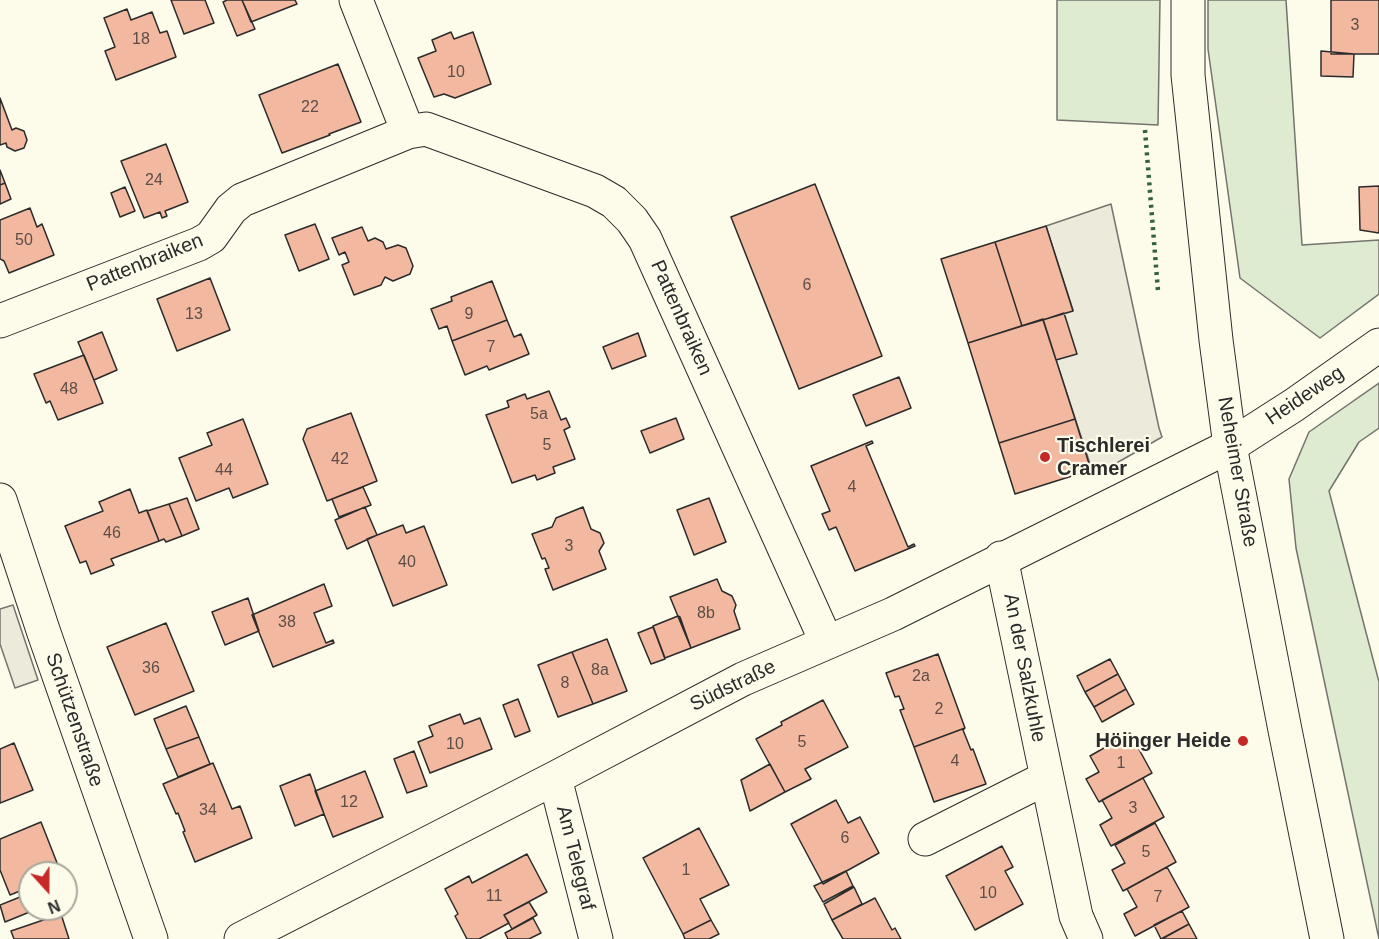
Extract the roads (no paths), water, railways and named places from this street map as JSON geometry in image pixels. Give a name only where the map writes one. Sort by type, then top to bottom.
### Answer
[{"type":"street","points":[[356,0],[408,132]]},
{"type":"street","name":"Neheimer Straße","points":[[1188,0],[1188,75],[1216,340],[1230,446],[1327,939]]},
{"type":"street","name":"Pattenbraiken","points":[[0,321],[199,244],[211,237],[231,209],[242,200],[408,132],[426,129],[595,191],[614,202],[633,219],[645,238],[825,642]]},
{"type":"street","name":"Heideweg","points":[[1230,446],[1294,405],[1379,345]]},
{"type":"street","name":"Südstraße","points":[[242,939],[743,679],[893,614],[1230,446]]},
{"type":"street","name":"Schützenstraße","points":[[0,500],[9,558],[151,939]]},
{"type":"street","name":"An der Salzkuhle","points":[[1002,558],[1076,916],[1086,939]]},
{"type":"street","name":"Am Telegraf","points":[[555,778],[596,939]]},
{"type":"street","points":[[925,839],[1046,778]]},
{"type":"place","name":"Tischlerei Cramer","points":[[1045,457]]},
{"type":"place","name":"Höinger Heide","points":[[1243,741]]}]
